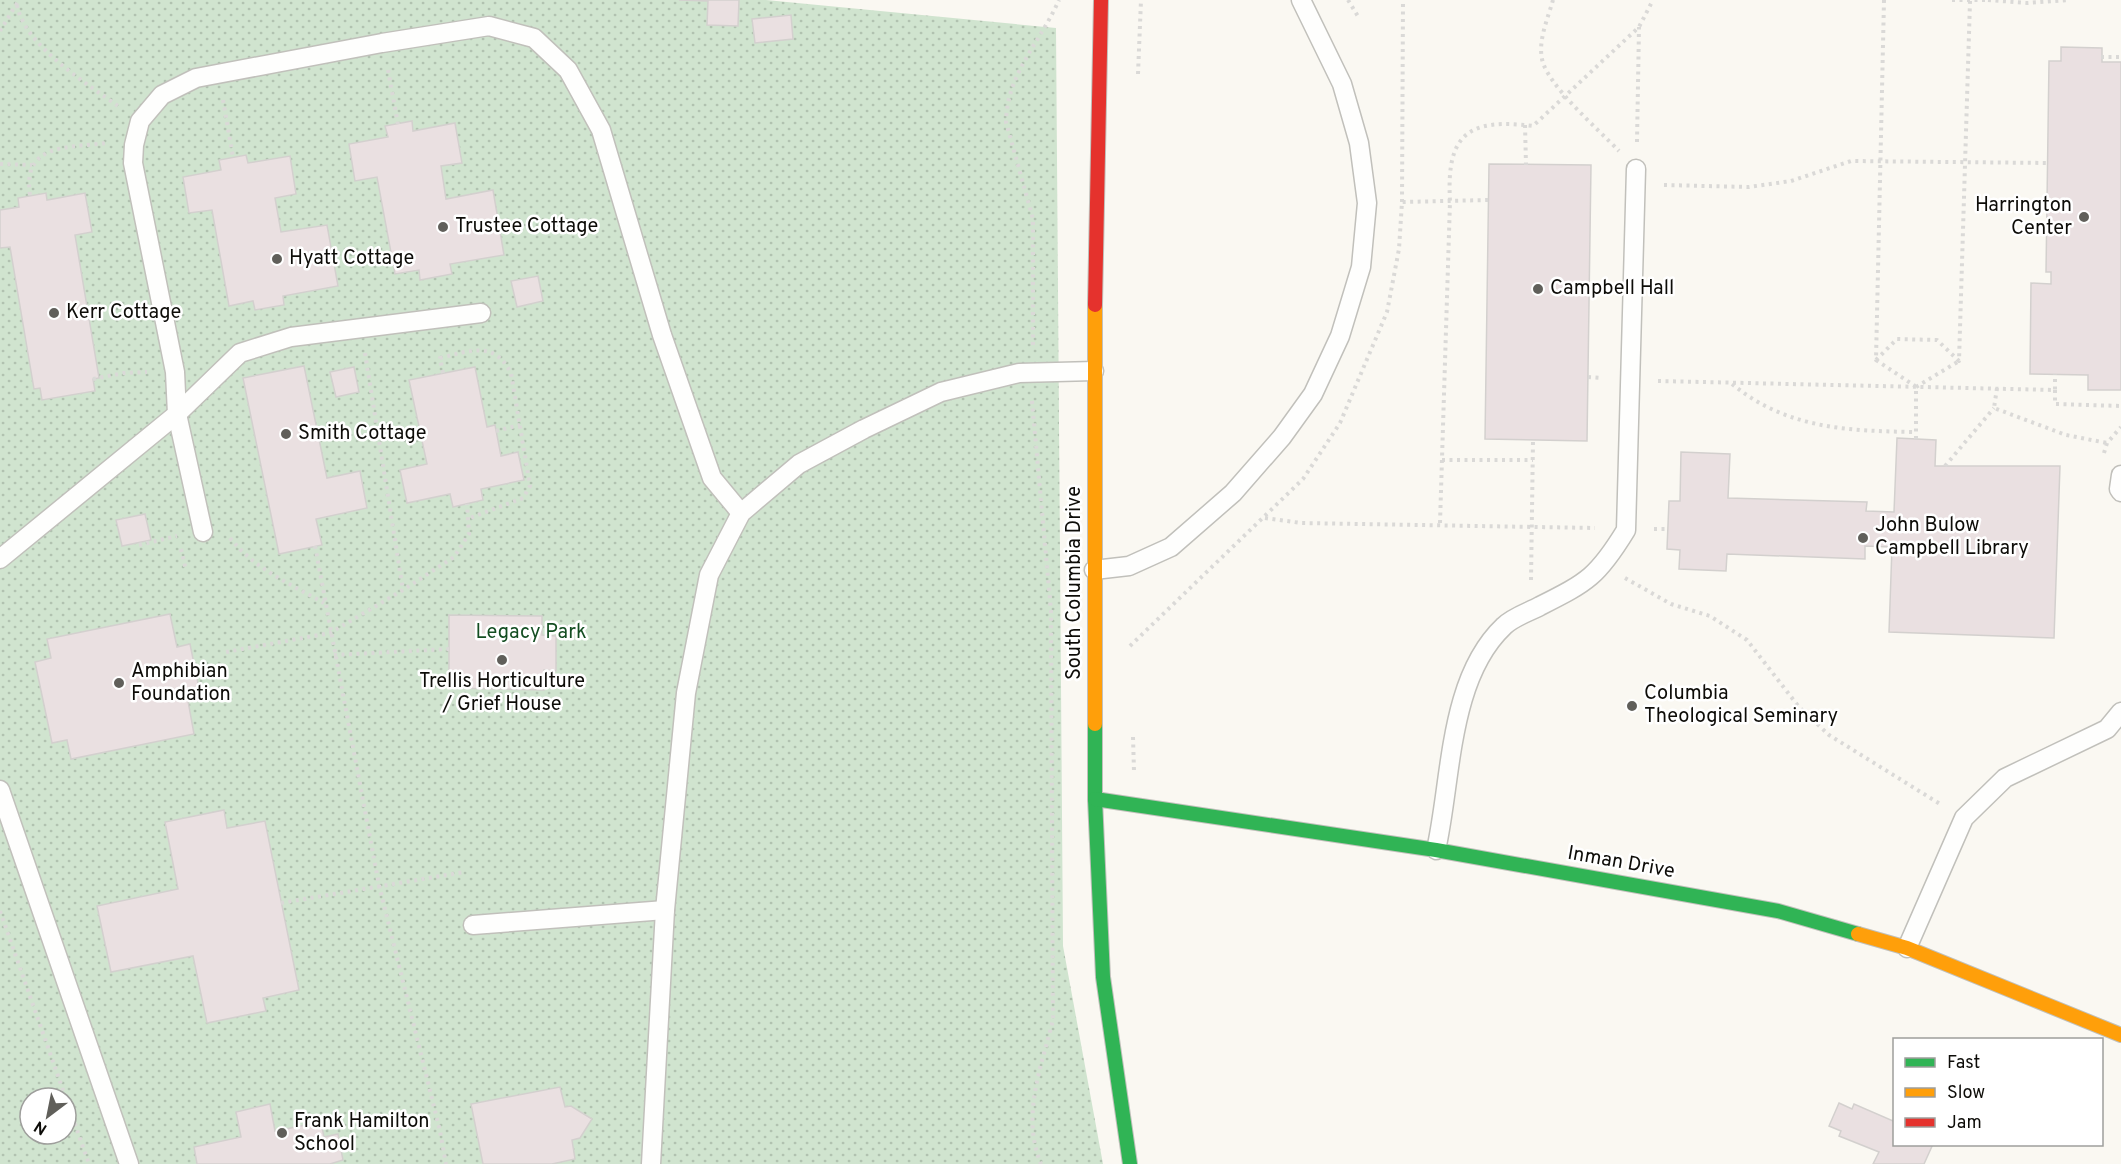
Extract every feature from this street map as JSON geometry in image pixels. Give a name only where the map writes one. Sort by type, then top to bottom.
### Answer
[{"type":"main road","name":"South Columbia Drive","points":[[1101,0],[1094,371],[1095,799],[1103,977],[1130,1164]]},
{"type":"main road","name":"Inman Drive","points":[[1095,799],[1436,850],[1778,911],[1907,948],[2121,1035]]},
{"type":"lane","points":[[1094,570],[1129,566],[1170,547],[1233,494],[1282,436],[1313,394],[1340,336],[1361,267],[1368,203],[1359,143],[1342,84],[1301,0]]},
{"type":"lane","points":[[203,532],[177,414],[175,372],[133,164],[134,145],[140,121],[162,95],[196,78],[382,43],[489,26],[534,38],[568,70],[601,130],[662,335],[712,478],[741,513]]},
{"type":"lane","points":[[1436,850],[1460,702],[1480,658],[1504,625],[1583,584],[1605,564],[1626,530],[1636,177]]},
{"type":"lane","points":[[0,559],[177,414],[240,353],[291,337],[481,313]]},
{"type":"lane","points":[[651,1164],[665,910],[686,693],[709,575],[741,513],[799,464],[873,424],[941,392],[1019,373],[1094,371]]},
{"type":"lane","points":[[2121,475],[2119,489],[2121,492]]},
{"type":"lane","points":[[1907,948],[1964,818],[2005,778],[2107,729],[2121,712]]},
{"type":"lane","points":[[0,790],[129,1164]]},
{"type":"lane","points":[[473,925],[665,910]]},
{"type":"path","points":[[1041,1164],[1033,1144],[1031,1116],[1035,1085],[1053,1020],[1051,611],[1032,405],[1033,219],[1006,122],[1006,105],[1017,72],[1048,24],[1059,0]]},
{"type":"path","points":[[1348,0],[1359,18]]},
{"type":"path","points":[[1402,202],[1403,0]]},
{"type":"path","points":[[1553,0],[1543,31],[1541,58],[1549,79],[1566,95],[1636,177],[1749,187],[1791,181],[1851,161],[2048,163]]},
{"type":"path","points":[[1440,523],[1450,201],[1448,170],[1455,148],[1472,130],[1495,122],[1533,126],[1639,27],[1653,0]]},
{"type":"path","points":[[1876,360],[1884,0]]},
{"type":"path","points":[[1952,0],[2027,3],[2069,0]]},
{"type":"path","points":[[1959,361],[1971,1]]},
{"type":"path","points":[[0,31],[18,2]]},
{"type":"path","points":[[18,2],[24,26],[40,43],[80,78],[140,121]]},
{"type":"path","points":[[1636,177],[1639,27]]},
{"type":"path","points":[[382,43],[398,123]]},
{"type":"path","points":[[2101,57],[2121,57]]},
{"type":"path","points":[[218,75],[233,157]]},
{"type":"path","points":[[1525,125],[1526,165]]},
{"type":"path","points":[[30,195],[28,177],[32,165],[48,151],[107,142],[134,145]]},
{"type":"path","points":[[0,164],[32,165]]},
{"type":"path","points":[[360,328],[403,590]]},
{"type":"path","points":[[1876,360],[1897,339],[1937,340],[1959,361]]},
{"type":"path","points":[[443,373],[440,358],[476,350],[491,351],[505,361],[511,374],[530,486],[523,498],[470,518]]},
{"type":"path","points":[[1876,360],[1916,387]]},
{"type":"path","points":[[1916,387],[1959,361]]},
{"type":"path","points":[[93,379],[124,373],[175,372]]},
{"type":"path","points":[[2055,374],[2055,404],[2121,406]]},
{"type":"path","points":[[1588,377],[1731,383],[2055,390]]},
{"type":"path","points":[[1731,383],[1750,398],[1800,421],[1848,431],[1916,432]]},
{"type":"path","points":[[1916,387],[1916,439]]},
{"type":"path","points":[[1945,466],[1994,408],[1997,388]]},
{"type":"path","points":[[1994,408],[2066,435],[2107,444]]},
{"type":"path","points":[[496,431],[520,425]]},
{"type":"path","points":[[1531,611],[1533,440]]},
{"type":"path","points":[[1442,460],[1533,460]]},
{"type":"path","points":[[226,652],[330,633],[403,590],[454,557],[469,534],[470,518],[467,504]]},
{"type":"path","points":[[1265,518],[1301,523],[1440,523],[1626,530]]},
{"type":"path","points":[[139,545],[223,529],[243,554],[262,569],[325,603]]},
{"type":"path","points":[[315,546],[379,885],[440,1131],[446,1164]]},
{"type":"path","points":[[1605,564],[1639,587],[1671,604],[1710,616],[1747,640],[1799,707],[1829,735],[1964,818]]},
{"type":"path","points":[[334,655],[449,649]]},
{"type":"path","points":[[281,903],[464,872]]},
{"type":"path","points":[[0,911],[89,1164]]},
{"type":"green space","name":"Legacy Park","points":[[0,0],[766,0],[1056,28],[1063,946],[1103,1164],[0,1164]]},
{"type":"building","points":[[679,0],[739,0],[738,26],[707,25],[708,1]]},
{"type":"building","points":[[791,15],[793,39],[755,43],[752,19]]},
{"type":"building","name":"Harrington Center","points":[[2061,47],[2102,48],[2102,62],[2121,62],[2121,390],[2088,390],[2088,375],[2030,374],[2031,283],[2051,284],[2051,272],[2046,272],[2049,61],[2061,61]]},
{"type":"building","name":"Trustee Cottage","points":[[412,121],[413,131],[455,123],[462,163],[441,166],[446,199],[493,190],[504,255],[450,264],[452,274],[420,280],[419,270],[395,274],[377,177],[355,181],[349,144],[388,137],[385,126]]},
{"type":"building","name":"Hyatt Cottage","points":[[246,155],[248,163],[290,156],[296,194],[275,198],[281,232],[327,225],[338,286],[283,296],[284,305],[255,310],[253,301],[229,306],[212,210],[189,213],[183,177],[221,170],[219,160]]},
{"type":"building","name":"Campbell Hall","points":[[1489,164],[1591,165],[1587,441],[1485,439]]},
{"type":"building","name":"Kerr Cottage","points":[[46,193],[47,200],[85,193],[92,232],[75,235],[99,378],[93,379],[95,391],[42,400],[40,388],[34,389],[10,247],[0,248],[0,210],[19,207],[18,198]]},
{"type":"building","points":[[538,276],[543,301],[517,307],[511,281]]},
{"type":"building","name":"Smith Cottage","points":[[304,366],[327,478],[360,471],[367,508],[316,519],[322,545],[279,554],[243,378]]},
{"type":"building","points":[[354,367],[359,392],[336,397],[330,372]]},
{"type":"building","points":[[475,367],[487,427],[495,425],[501,456],[518,452],[524,480],[481,489],[483,500],[453,507],[450,494],[407,503],[400,470],[427,464],[409,380]]},
{"type":"building","name":"John Bulow Campbell Library","points":[[1897,438],[1936,440],[1935,466],[2060,466],[2054,638],[1889,632],[1892,547],[1865,546],[1865,559],[1727,554],[1726,571],[1679,569],[1680,550],[1667,549],[1669,501],[1680,501],[1681,452],[1730,454],[1728,498],[1867,502],[1866,511],[1894,512]]},
{"type":"building","points":[[145,514],[151,540],[122,546],[116,520]]},
{"type":"building","name":"Amphibian Foundation","points":[[170,614],[177,647],[190,644],[201,698],[188,701],[194,734],[71,759],[67,740],[52,743],[35,662],[51,658],[47,639]]},
{"type":"building","name":"Trellis Horticulture / Grief House","points":[[449,615],[542,616],[542,635],[556,636],[556,671],[544,670],[544,690],[449,688]]},
{"type":"building","points":[[224,810],[227,828],[265,821],[299,990],[263,998],[266,1011],[207,1023],[193,956],[111,972],[97,906],[178,889],[165,822]]},
{"type":"building","points":[[560,1087],[565,1107],[571,1106],[592,1119],[580,1138],[572,1140],[575,1159],[552,1164],[483,1164],[471,1104]]},
{"type":"building","points":[[1839,1103],[1852,1109],[1854,1104],[1893,1121],[1893,1146],[1932,1146],[1924,1164],[1873,1164],[1879,1152],[1839,1136],[1841,1131],[1829,1126]]},
{"type":"building","name":"Frank Hamilton School","points":[[270,1104],[275,1131],[321,1122],[324,1137],[338,1134],[343,1160],[330,1164],[197,1164],[194,1147],[241,1137],[236,1112]]},
{"type":"traffic: fast","points":[[1095,724],[1095,799],[1103,977],[1130,1164]]},
{"type":"traffic: fast","points":[[1095,799],[1436,850],[1778,911],[1858,934]]},
{"type":"traffic: slow","points":[[1095,305],[1095,724]]},
{"type":"traffic: slow","points":[[1858,934],[1907,948],[2121,1035]]},
{"type":"traffic: jam","points":[[1095,305],[1101,0]]},
{"type":"place","name":"Harrington Center","points":[[2084,217]]},
{"type":"place","name":"Trustee Cottage","points":[[443,227]]},
{"type":"place","name":"Hyatt Cottage","points":[[277,259]]},
{"type":"place","name":"Campbell Hall","points":[[1538,289]]},
{"type":"place","name":"Kerr Cottage","points":[[54,313]]},
{"type":"place","name":"Smith Cottage","points":[[286,434]]},
{"type":"place","name":"John Bulow Campbell Library","points":[[1863,538]]},
{"type":"place","name":"Trellis Horticulture / Grief House","points":[[502,660]]},
{"type":"place","name":"Amphibian Foundation","points":[[119,683]]},
{"type":"place","name":"Columbia Theological Seminary","points":[[1632,706]]},
{"type":"place","name":"Frank Hamilton School","points":[[282,1133]]}]
